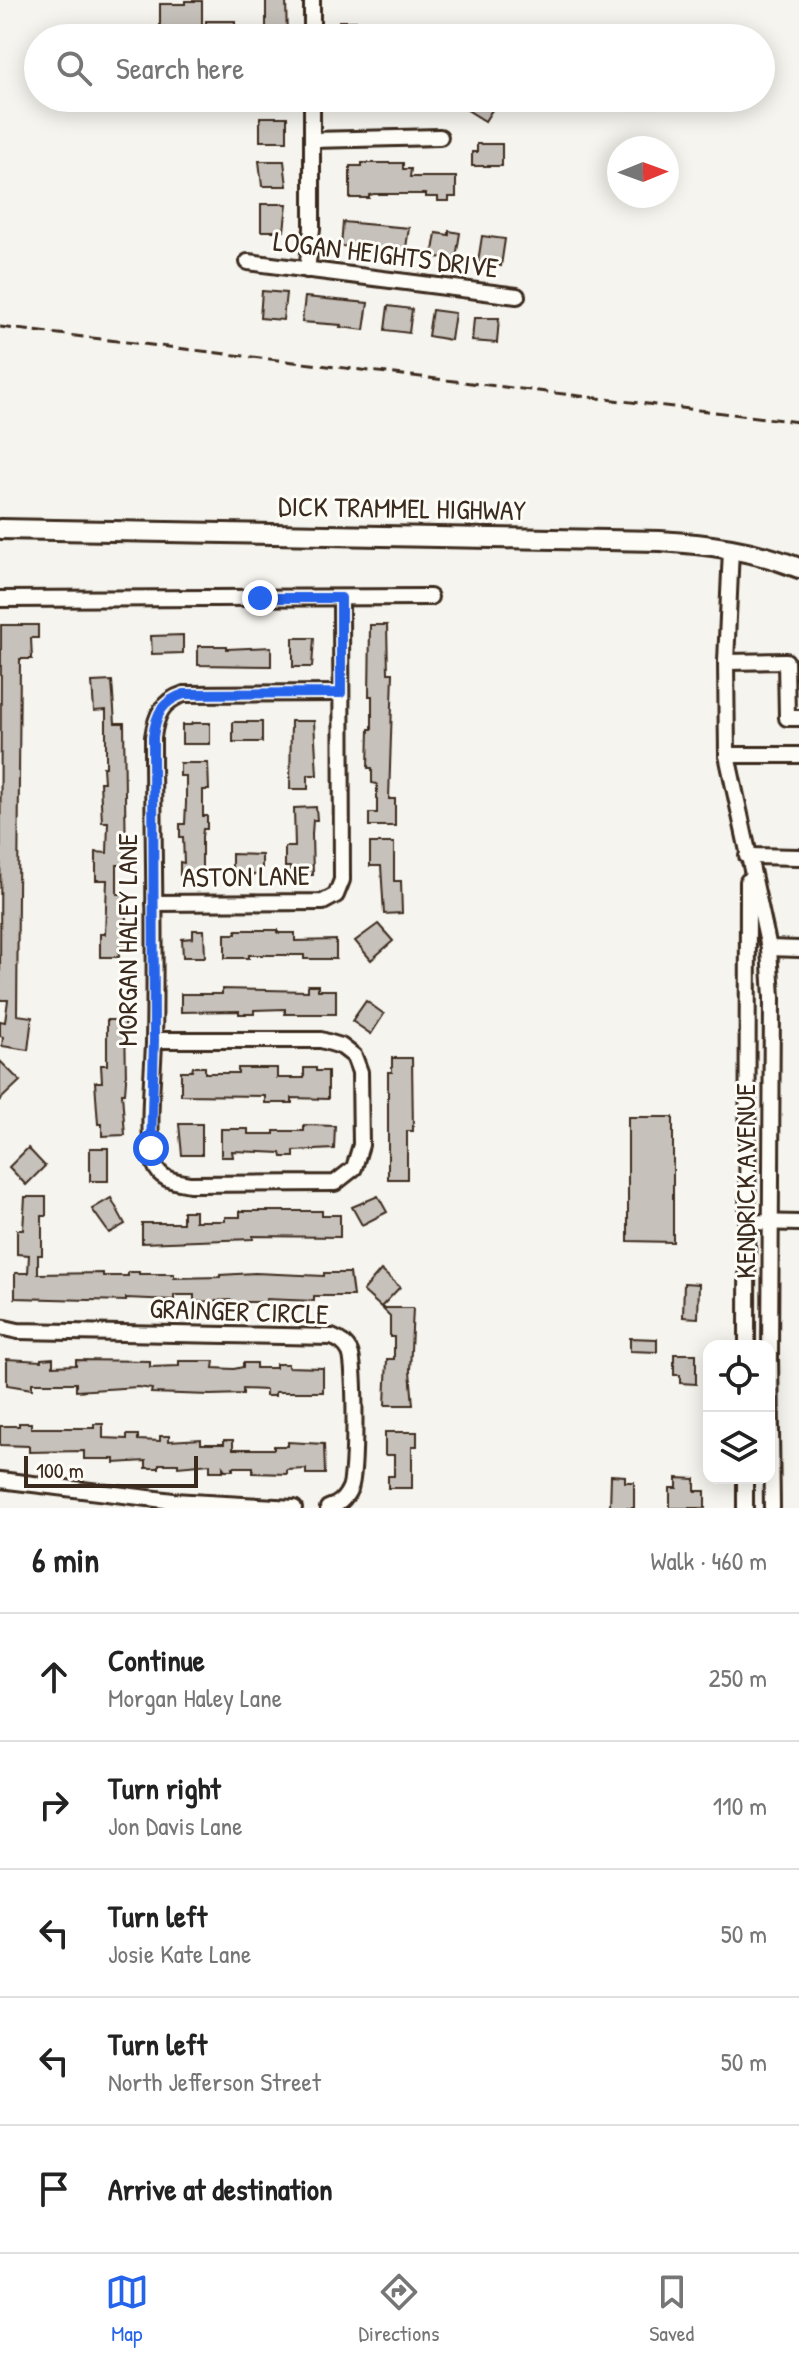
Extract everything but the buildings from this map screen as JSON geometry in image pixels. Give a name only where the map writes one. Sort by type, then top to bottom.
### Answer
[{"type":"main road","name":"DICK TRAMMEL HIGHWAY","points":[[0,529],[660,541],[731,549],[799,568]]},
{"type":"street","points":[[312,0],[312,24]]},
{"type":"street","points":[[307,270],[312,229],[312,112]]},
{"type":"street","points":[[312,140],[440,137]]},
{"type":"street","name":"LOGAN HEIGHTS DRIVE","points":[[248,262],[517,296]]},
{"type":"street","name":"KENDRICK AVENUE","points":[[731,549],[726,662],[727,755],[769,948],[772,1508]]},
{"type":"street","points":[[0,599],[430,597]]},
{"type":"street","points":[[341,598],[341,693]]},
{"type":"street","points":[[726,662],[793,661],[787,718],[799,718]]},
{"type":"street","name":"MORGAN HALEY LANE","points":[[154,1040],[321,1040],[341,1046],[354,1056],[360,1072],[361,1145],[354,1168],[335,1183],[190,1184],[168,1180],[161,1175],[155,1167],[151,1148],[155,719],[162,706],[184,694],[341,693]]},
{"type":"street","name":"ASTON LANE","points":[[154,903],[323,902],[336,895],[342,880],[341,693]]},
{"type":"street","points":[[727,755],[799,755]]},
{"type":"street","points":[[747,856],[799,857]]},
{"type":"street","name":"KENDRICK AVENUE","points":[[747,856],[747,1340]]},
{"type":"street","points":[[769,948],[799,949]]},
{"type":"street","points":[[748,1222],[799,1223]]},
{"type":"street","name":"GRAINGER CIRCLE","points":[[0,1327],[18,1331],[332,1337],[340,1340],[352,1355],[353,1364],[352,1480],[344,1499],[328,1508]]},
{"type":"street","points":[[0,1480],[173,1501],[294,1508]]},
{"type":"street","points":[[745,1484],[745,1508]]},
{"type":"railway","points":[[0,327],[799,422]]},
{"type":"route","points":[[151,1148],[155,719],[162,706],[184,694],[341,693],[341,598],[260,598]]}]
